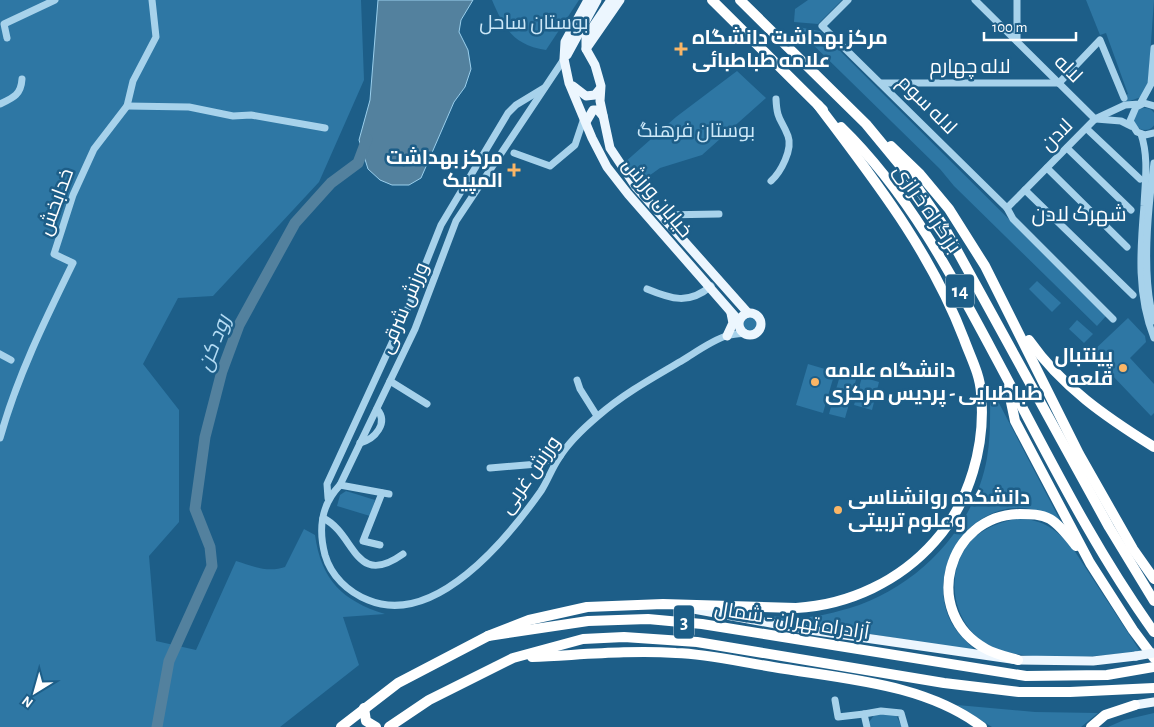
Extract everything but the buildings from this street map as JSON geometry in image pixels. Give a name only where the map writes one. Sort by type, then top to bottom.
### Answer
[{"type":"highway","name":"بزرگراه خرازی","points":[[712,0],[858,144],[912,212],[947,268],[1056,471],[1116,576],[1154,632]]},
{"type":"highway","name":"بزرگراه خرازی","points":[[740,0],[866,124],[912,181],[943,225],[976,281],[1104,519],[1154,600]]},
{"type":"highway","points":[[488,636],[529,620],[586,606],[663,604],[805,607],[841,601],[862,594],[901,572],[926,552],[944,531],[968,485],[977,458],[981,433],[981,392],[977,373],[956,317],[928,260],[892,204],[818,105]]},
{"type":"highway","points":[[866,124],[919,173],[949,208],[984,266],[1079,454],[1133,549],[1154,579]]},
{"type":"highway","points":[[1005,306],[1037,351],[1068,387],[1103,415],[1154,447]]},
{"type":"highway","points":[[1006,377],[1015,421],[1090,563],[1133,630],[1154,658]]},
{"type":"highway","points":[[1129,432],[1154,443]]},
{"type":"highway","points":[[1018,660],[986,649],[973,640],[959,624],[949,602],[948,582],[952,563],[959,547],[970,532],[992,519],[1007,514],[1033,514],[1050,519],[1065,532],[1090,563]]},
{"type":"highway","name":"آزادراه تهران - شمال","points":[[341,727],[398,683],[488,636],[588,621],[648,619],[702,624],[1026,676],[1107,675],[1149,668]]},
{"type":"highway","name":"آزادراه تهران - شمال","points":[[389,727],[428,700],[513,658],[583,639],[624,637],[697,642],[944,683],[1019,692],[1070,692],[1154,688]]},
{"type":"highway","points":[[513,658],[620,653],[688,654],[877,684],[942,703],[982,727]]},
{"type":"highway","points":[[1091,727],[1105,715],[1135,705]]},
{"type":"highway","points":[[364,708],[366,721],[376,727]]},
{"type":"main road","points":[[564,59],[565,42],[588,0]]},
{"type":"main road","points":[[564,59],[597,0]]},
{"type":"main road","points":[[586,49],[586,37],[611,0]]},
{"type":"main road","points":[[586,49],[620,0]]},
{"type":"main road","name":"خیابان ورزش","points":[[586,49],[595,65],[601,86],[600,101],[608,142],[618,162],[748,313]]},
{"type":"main road","name":"خیابان ورزش","points":[[564,59],[569,83],[607,167],[628,194],[740,321]]},
{"type":"main road","points":[[569,83],[586,96],[599,93],[601,86]]},
{"type":"main road","points":[[585,120],[593,110],[598,110],[603,116]]},
{"type":"main road","points":[[726,336],[733,323],[730,308]]},
{"type":"main road","points":[[748,313],[758,316],[761,325],[755,334],[745,333],[740,328],[740,321],[748,313]]},
{"type":"main road","points":[[663,604],[803,629],[1018,660],[1093,661],[1154,653]]},
{"type":"main road","points":[[1135,705],[1154,702]]},
{"type":"street","points":[[7,38],[4,24],[55,0]]},
{"type":"street","name":"خدابخش","points":[[0,438],[7,412],[37,338],[73,263],[54,254],[74,195],[94,149],[127,106],[133,81],[156,37],[152,0]]},
{"type":"street","name":"لاله سوم","points":[[848,0],[822,26],[1007,208],[1013,219],[1113,319]]},
{"type":"street","name":"لاله","points":[[975,0],[1095,119]]},
{"type":"street","points":[[1017,0],[1017,41]]},
{"type":"street","points":[[1059,83],[1100,40],[1124,98]]},
{"type":"street","points":[[1131,126],[1130,115],[1140,104],[1151,84],[1154,48]]},
{"type":"street","name":"ورزش شرقی","points":[[341,582],[327,563],[322,543],[323,518],[328,498],[340,485],[390,381],[431,291],[456,221],[564,59]]},
{"type":"street","points":[[0,104],[18,95],[22,79]]},
{"type":"street","name":"لاله چهارم","points":[[882,83],[1059,83]]},
{"type":"street","points":[[328,498],[327,484],[408,308],[441,225],[508,113],[516,105],[546,87]]},
{"type":"street","points":[[771,182],[777,175],[789,146],[788,136],[776,116],[776,99]]},
{"type":"street","points":[[1140,104],[1154,106]]},
{"type":"street","name":"لادن","points":[[1007,208],[1095,119],[1125,105],[1140,104]]},
{"type":"street","points":[[127,106],[189,107],[233,116],[251,115],[325,128]]},
{"type":"street","points":[[1095,119],[1121,121],[1141,134],[1146,154],[1140,244],[1141,287],[1147,320],[1154,338]]},
{"type":"street","points":[[514,153],[550,166],[575,145],[585,120]]},
{"type":"street","points":[[1087,129],[1140,179]]},
{"type":"street","points":[[1141,134],[1154,132]]},
{"type":"street","points":[[1067,148],[1132,210]]},
{"type":"street","points":[[1154,166],[1147,261],[1150,303],[1154,321]]},
{"type":"street","points":[[1047,168],[1127,247]]},
{"type":"street","points":[[1025,190],[1133,295]]},
{"type":"street","points":[[662,215],[718,214]]},
{"type":"street","points":[[647,289],[667,298],[684,300],[702,294],[710,286]]},
{"type":"street","name":"ورزش غربی","points":[[341,582],[355,594],[387,605],[408,605],[433,597],[459,579],[512,528],[541,490],[560,455],[597,416],[640,385],[726,336],[745,333]]},
{"type":"street","points":[[0,354],[11,360]]},
{"type":"street","points":[[577,380],[580,389],[597,416]]},
{"type":"street","points":[[390,381],[427,404]]},
{"type":"street","points":[[360,443],[368,441],[377,433],[382,424],[381,413],[377,409]]},
{"type":"street","points":[[490,468],[538,464],[560,455]]},
{"type":"street","points":[[340,485],[385,493],[363,541],[380,545]]},
{"type":"street","points":[[323,518],[337,527],[353,552],[363,561],[372,565],[384,566],[403,554]]},
{"type":"street","points":[[835,700],[838,717],[881,710],[897,711],[901,713],[905,727]]},
{"type":"street","points":[[864,714],[868,727]]},
{"type":"green space","points":[[0,0],[361,0],[364,80],[319,182],[213,296],[178,298],[143,364],[179,410],[179,522],[149,556],[156,641],[196,650],[236,561],[266,569],[285,567],[304,529],[315,535],[322,564],[336,586],[357,602],[385,614],[343,617],[359,665],[280,727],[0,727]]},
{"type":"green space","name":"بوستان ساحل","points":[[492,0],[579,0],[546,50],[525,44],[511,34]]},
{"type":"green space","points":[[808,0],[842,0],[818,24],[794,22],[795,9]]},
{"type":"green space","points":[[1086,0],[1154,0],[1148,84],[1141,97],[1127,102],[1124,96],[1128,94],[1106,33],[1100,35]]},
{"type":"green space","points":[[798,27],[820,31],[1106,316],[1097,326],[797,29]]},
{"type":"green space","name":"بوستان فرهنگ","points":[[737,71],[766,98],[702,155],[660,168],[639,183],[624,163],[676,117]]},
{"type":"green space","points":[[1145,108],[1153,111],[1156,119],[1153,127],[1145,130],[1137,127],[1134,119],[1137,111]]},
{"type":"green space","points":[[1037,281],[1061,303],[1052,312],[1029,289]]},
{"type":"green space","points":[[750,314],[757,317],[760,324],[757,331],[750,334],[743,331],[740,324],[743,317]]},
{"type":"green space","name":"پینتبال قلعه","points":[[1128,318],[1145,336],[1146,342],[1130,358],[1154,384],[1154,413],[1151,416],[1091,353]]},
{"type":"green space","points":[[1077,320],[1093,334],[1084,343],[1069,329]]},
{"type":"green space","points":[[808,364],[835,372],[823,413],[796,405]]},
{"type":"green space","points":[[841,372],[857,376],[845,418],[829,414]]},
{"type":"green space","points":[[862,377],[879,382],[872,410],[854,405]]},
{"type":"green space","points":[[990,386],[1060,520],[1031,509],[1009,509],[989,515],[972,526],[958,542],[949,560],[944,580],[944,601],[953,626],[976,651],[765,617],[811,617],[865,603],[891,590],[914,575],[935,556],[969,511],[980,485],[988,449]]},
{"type":"green space","points":[[346,491],[375,500],[370,516],[337,506],[340,495]]},
{"type":"green space","points":[[1016,519],[1033,520],[1047,526],[1072,547],[1140,651],[1086,657],[1044,657],[1007,652],[992,647],[978,638],[967,626],[955,596],[955,580],[958,565],[964,550],[975,537],[994,525]]},
{"type":"green space","points":[[957,705],[1035,712],[1098,713],[1081,727],[992,727]]},
{"type":"green space","points":[[895,713],[902,727],[871,727],[869,722],[875,714]]},
{"type":"green space","points":[[1154,713],[1154,727],[1108,727],[1124,720]]},
{"type":"shaded area","points":[[378,0],[473,0],[461,20],[459,32],[468,50],[471,69],[465,87],[454,102],[421,178],[409,185],[392,185],[380,180],[368,169],[359,140],[370,100]]},
{"type":"waterway","name":"رود کن","points":[[157,727],[169,661],[212,566],[210,547],[195,509],[205,437],[222,371],[239,325],[295,223],[331,183],[358,163],[367,139]]},
{"type":"place","name":"مرکز بهداشت دانشگاه علامه طباطبائی","points":[[681,49]]},
{"type":"place","name":"مرکز بهداشت المپیک","points":[[514,170]]},
{"type":"place","name":"پینتبال قلعه","points":[[1123,368]]},
{"type":"place","name":"دانشگاه علامه طباطبایی - پردیس مرکزی","points":[[815,382]]},
{"type":"place","name":"دانشکده روانشناسی و علوم تربیتی","points":[[838,510]]},
{"type":"district","name":"شهرک لادن","points":[[1079,214]]}]
